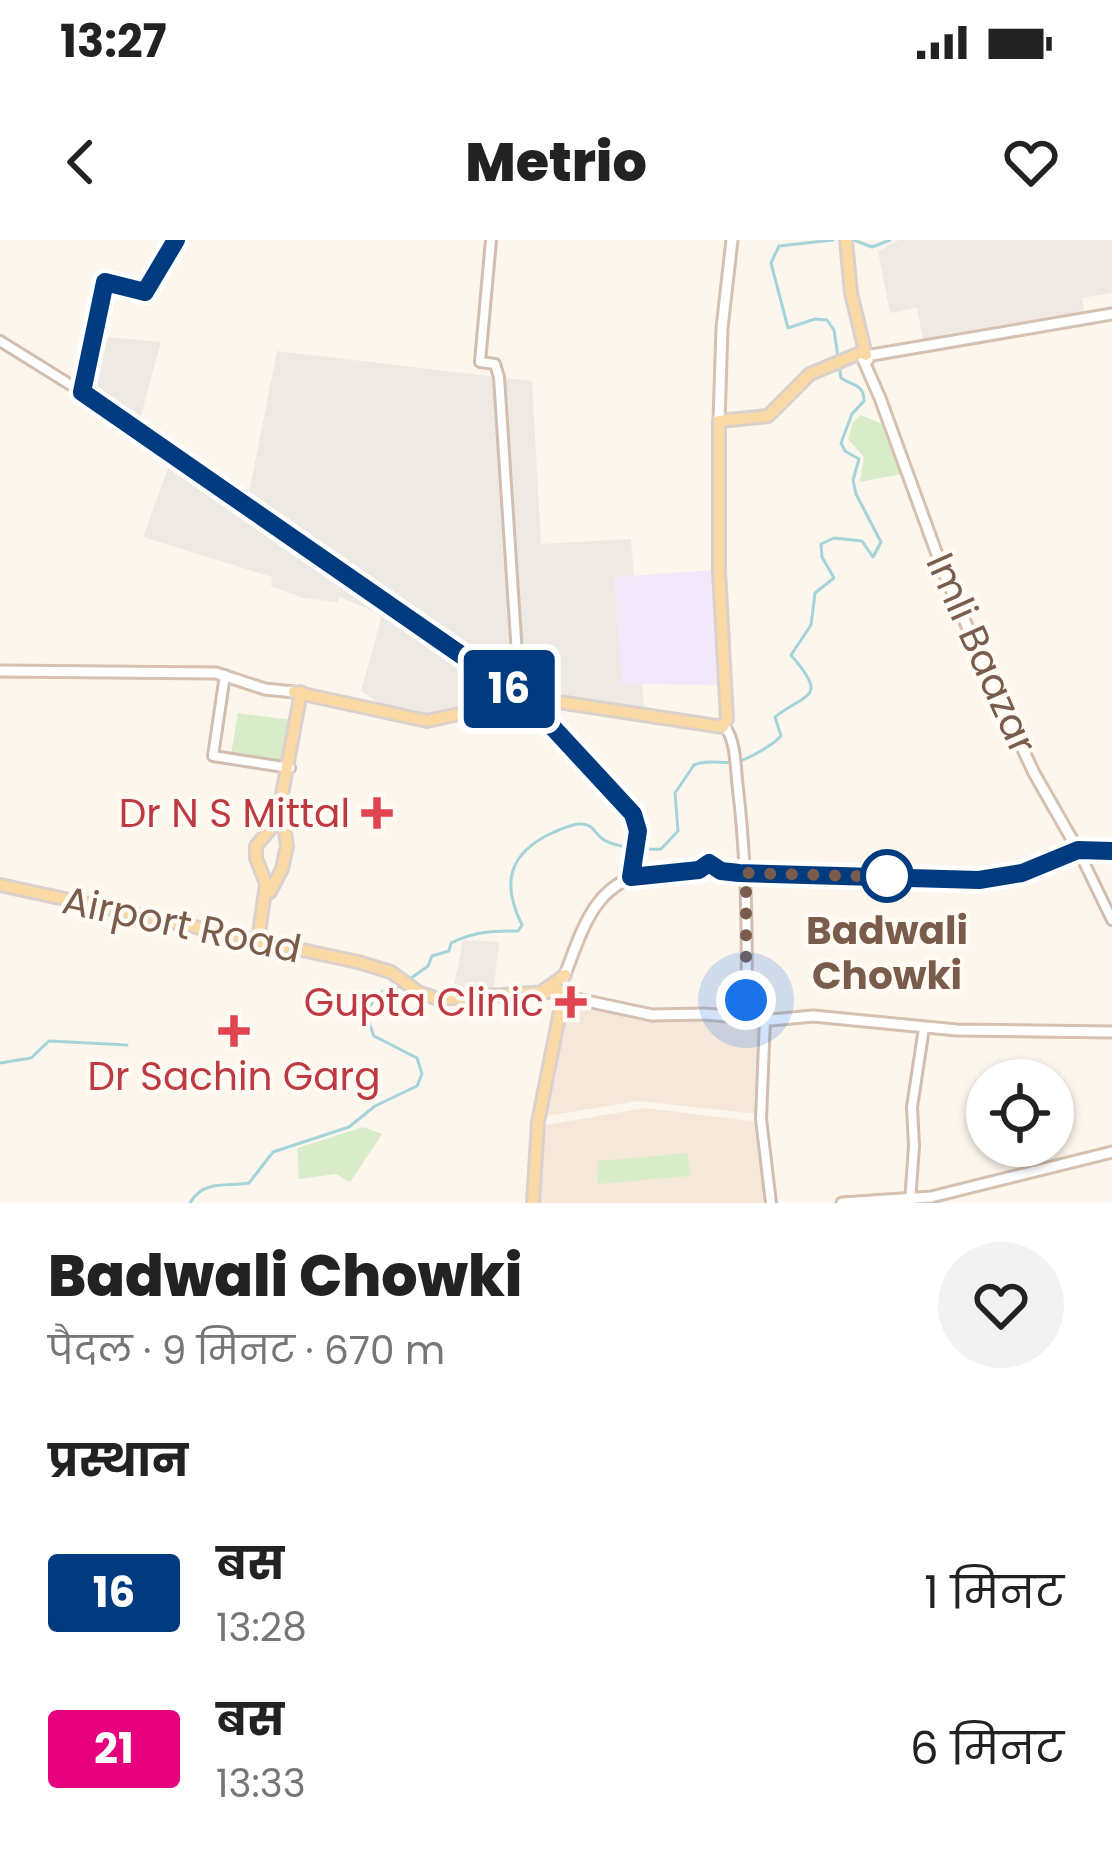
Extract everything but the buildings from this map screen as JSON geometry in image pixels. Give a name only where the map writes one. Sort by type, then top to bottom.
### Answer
[{"type":"main road","points":[[0,671],[225,674],[429,726],[521,699],[716,733],[727,727],[733,712],[725,568],[722,328],[734,240]]},
{"type":"main road","points":[[844,241],[863,354]]},
{"type":"main road","points":[[723,423],[772,414],[798,382],[863,354],[1112,311]]},
{"type":"main road","name":"Imli Baazar","points":[[863,354],[944,575],[1021,746],[1078,850]]},
{"type":"main road","points":[[258,941],[266,884],[256,846],[277,821],[302,691]]},
{"type":"main road","points":[[258,941],[269,892],[287,846],[281,819],[288,767]]},
{"type":"main road","points":[[531,1203],[533,1122],[565,975],[601,896],[614,884],[699,870],[709,863],[721,871],[746,873],[979,880],[1022,873],[1078,850],[1112,851]]},
{"type":"main road","points":[[562,994],[602,903],[631,879]]},
{"type":"main road","name":"Airport Road","points":[[0,888],[348,962],[395,977],[409,989]]},
{"type":"main road","points":[[544,990],[565,975]]},
{"type":"main road","points":[[409,989],[446,1005],[562,994]]},
{"type":"main road","points":[[409,989],[448,999],[544,990],[652,1016],[813,1016],[923,1028],[1112,1032]]},
{"type":"main road","points":[[842,1203],[932,1197],[1112,1152]]},
{"type":"street","points":[[82,392],[105,282],[145,292],[176,240]]},
{"type":"street","points":[[491,240],[480,362],[495,364],[499,376],[521,699]]},
{"type":"street","points":[[0,340],[82,392],[521,699],[621,798],[636,820],[638,841],[631,879]]},
{"type":"street","points":[[225,674],[213,756],[288,767]]},
{"type":"street","points":[[727,727],[734,751],[746,873],[746,1018]]},
{"type":"street","name":"Imli Baazar","points":[[1078,850],[1112,920]]},
{"type":"street","points":[[768,1019],[761,1119],[773,1203]]},
{"type":"street","points":[[910,1200],[912,1107],[923,1028]]},
{"type":"shaded area","points":[[899,240],[1112,240],[1112,293],[1082,298],[1084,313],[923,339],[917,308],[890,313],[878,251]]},
{"type":"shaded area","points":[[97,336],[161,342],[138,426],[84,390]]},
{"type":"shaded area","points":[[277,351],[532,381],[541,544],[631,539],[644,710],[521,693],[247,503]]},
{"type":"shaded area","points":[[171,460],[468,659],[514,698],[440,714],[417,714],[383,706],[361,691],[382,615],[340,597],[337,602],[303,598],[271,586],[272,577],[143,537]]},
{"type":"shaded area","points":[[714,570],[721,685],[622,684],[614,577]]},
{"type":"shaded area","points":[[463,940],[499,942],[493,994],[452,996]]},
{"type":"shaded area","points":[[565,1000],[648,1019],[714,1017],[763,1022],[759,1114],[638,1101],[541,1117]]},
{"type":"shaded area","points":[[646,1108],[759,1122],[769,1203],[533,1203],[539,1126]]},
{"type":"green space","points":[[861,415],[885,425],[902,474],[860,482],[864,457],[848,439],[853,422]]},
{"type":"green space","points":[[238,713],[291,720],[283,763],[231,754]]},
{"type":"green space","points":[[363,1127],[382,1134],[350,1182],[336,1174],[299,1179],[297,1148]]},
{"type":"green space","points":[[687,1153],[691,1176],[598,1184],[597,1161]]},
{"type":"waterway","points":[[410,979],[428,966],[432,956],[449,951],[451,943],[484,932],[518,931],[522,925],[512,895],[513,870],[527,849],[554,832],[582,824],[616,845],[661,849],[678,831],[675,793],[694,765],[736,762],[767,747],[781,736],[775,717],[809,693],[809,680],[791,655],[811,625],[815,593],[834,578],[822,557],[821,544],[834,538],[862,541],[873,557],[881,542],[856,494],[853,480],[859,459],[841,443],[852,414],[864,401],[862,391],[841,378],[834,330],[827,320],[788,328],[771,263],[779,246],[833,240]]},
{"type":"waterway","points":[[854,240],[872,247],[890,240]]},
{"type":"waterway","points":[[190,1203],[209,1187],[249,1183],[273,1152],[349,1127],[375,1106],[417,1086],[422,1074],[417,1058],[374,1036],[366,1015],[376,994],[403,985]]},
{"type":"waterway","points":[[0,1063],[31,1058],[49,1041],[127,1045]]},
{"type":"bus line","name":"16","points":[[176,240],[145,292],[105,282],[82,392],[506,686],[546,720],[633,814],[638,841],[631,877],[699,870],[709,863],[721,871],[739,873],[979,880],[1022,873],[1078,850],[1112,851]]},
{"type":"place","name":"Dr N S Mittal","points":[[377,813]]},
{"type":"place","name":"Badwali Chowki","points":[[887,876]]},
{"type":"place","name":"Gupta Clinic","points":[[571,1002]]},
{"type":"place","name":"Dr Sachin Garg","points":[[234,1031]]},
{"type":"route","points":[[746,1000],[746,873],[892,877],[887,876]]}]
